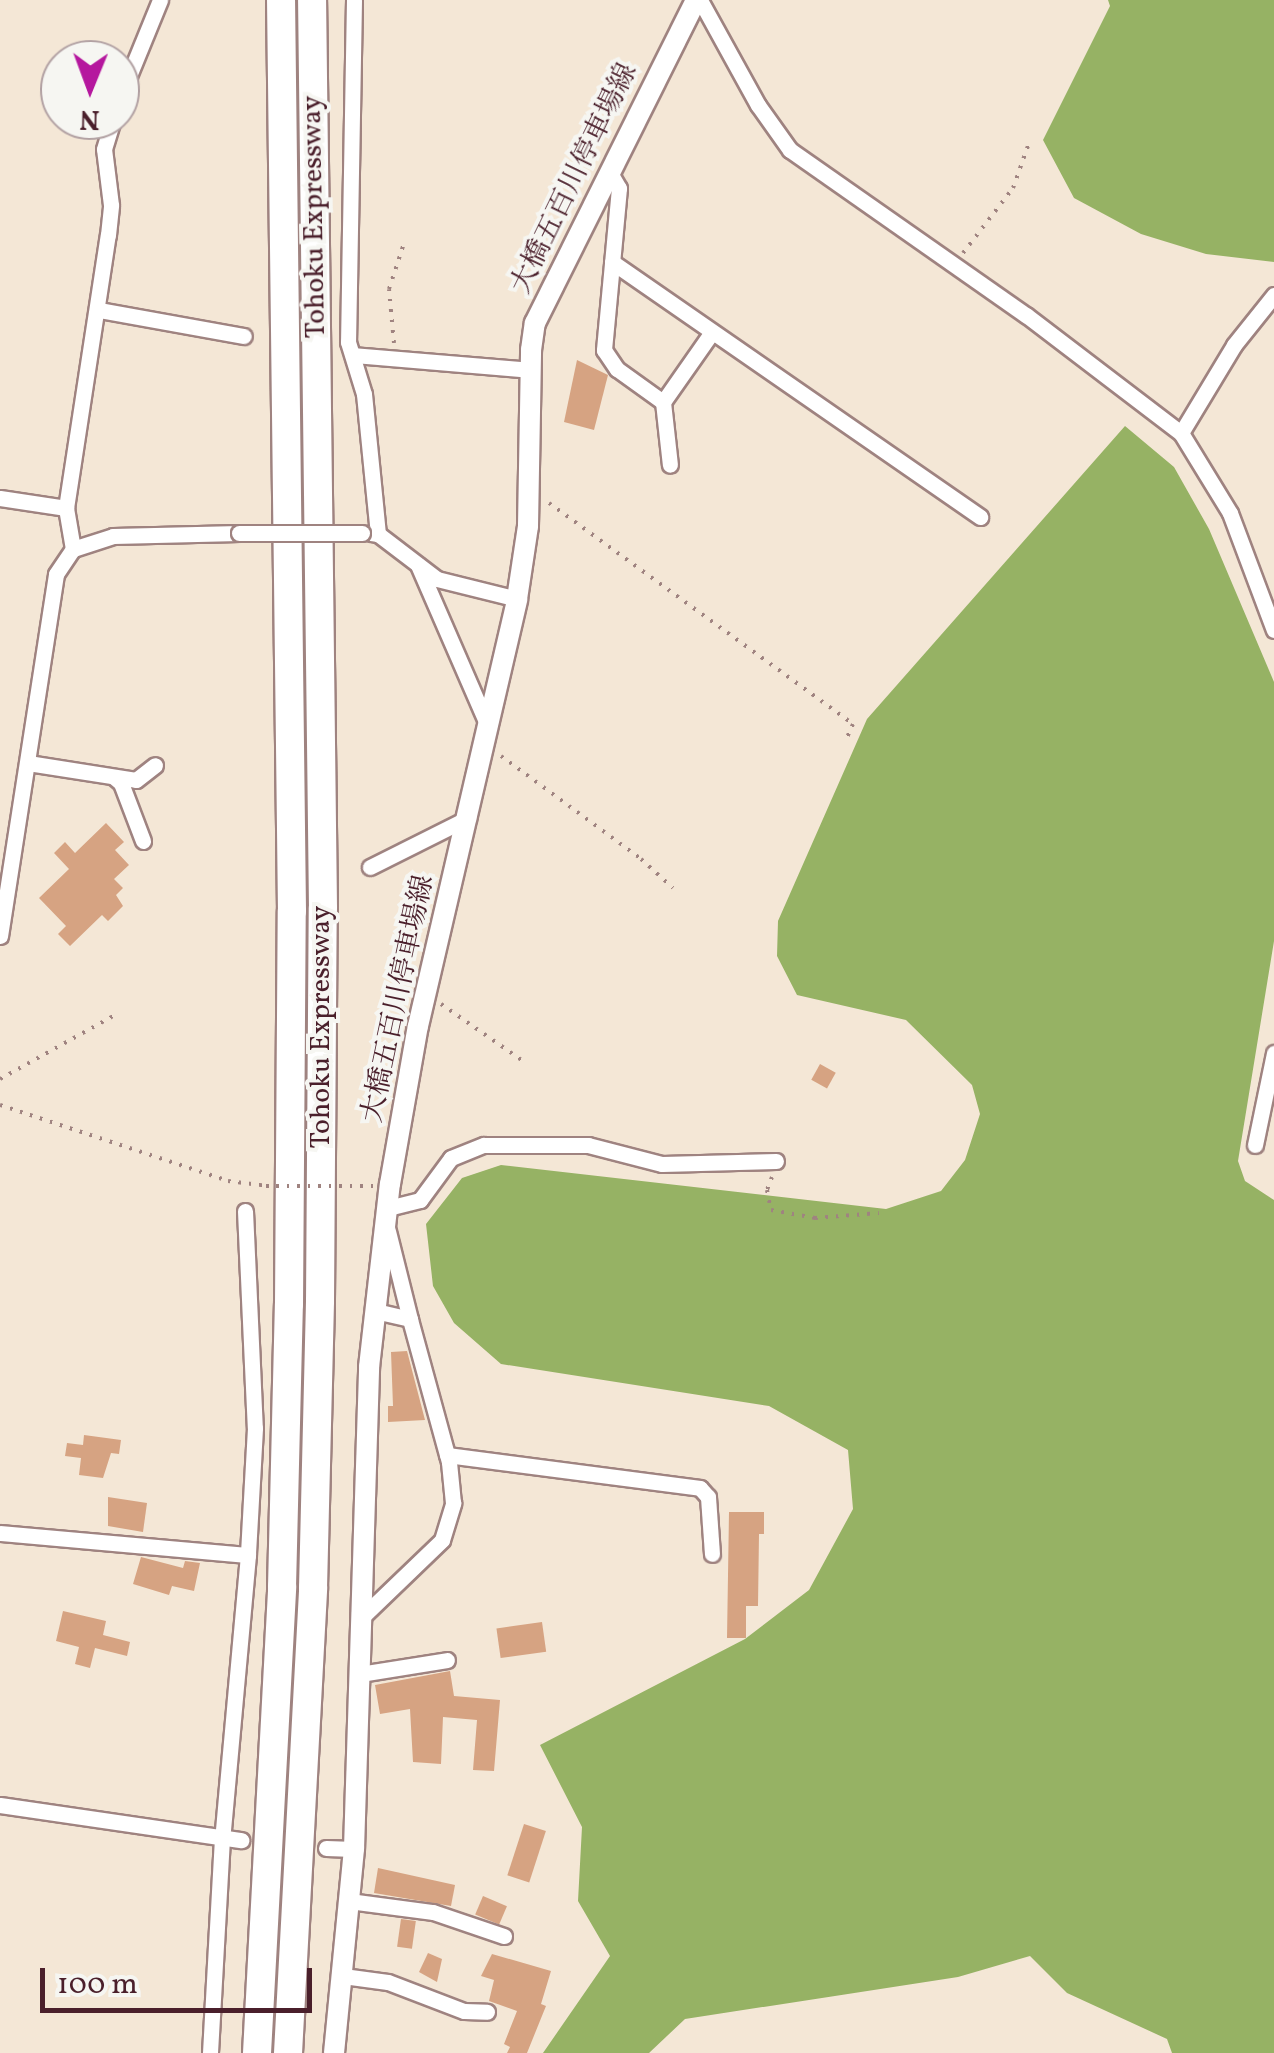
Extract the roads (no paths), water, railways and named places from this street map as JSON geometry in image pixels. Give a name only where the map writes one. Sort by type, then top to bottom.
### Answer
[{"type":"highway","name":"Tohoku Expressway","points":[[258,2053],[282,1587],[289,1264],[292,890],[281,0]]},
{"type":"highway","name":"Tohoku Expressway","points":[[288,2053],[314,1588],[320,1302],[323,908],[312,0]]},
{"type":"main road","name":"大橋五百川停車場線","points":[[334,2053],[354,1849],[370,1367],[387,1215],[424,999],[517,599],[528,488],[530,370],[535,323],[698,0]]},
{"type":"street","points":[[140,49],[160,0]]},
{"type":"street","points":[[354,0],[348,332],[364,394],[370,533]]},
{"type":"street","points":[[698,0],[758,105],[790,150],[1149,405],[1181,434],[1230,513],[1274,630]]},
{"type":"street","points":[[73,549],[66,508],[111,205],[104,148],[107,140]]},
{"type":"street","points":[[609,171],[618,188],[604,350],[617,369],[663,402]]},
{"type":"street","points":[[612,262],[980,516]]},
{"type":"street","points":[[1181,434],[1234,345],[1274,296]]},
{"type":"street","points":[[98,310],[244,336]]},
{"type":"street","points":[[670,465],[663,402],[712,332]]},
{"type":"street","points":[[354,355],[530,370]]},
{"type":"street","points":[[0,498],[66,508]]},
{"type":"street","points":[[0,936],[6,861],[28,763],[56,574],[73,549],[113,536],[370,533],[436,579],[517,599]]},
{"type":"street","points":[[418,565],[487,737]]},
{"type":"street","points":[[28,763],[136,780],[155,764]]},
{"type":"street","points":[[114,778],[121,783],[143,841]]},
{"type":"street","points":[[370,867],[468,818]]},
{"type":"street","points":[[1254,1144],[1270,1096],[1274,1053]]},
{"type":"street","points":[[362,1617],[442,1540],[452,1503],[447,1456],[387,1215],[420,1200],[451,1158],[484,1145],[588,1145],[662,1164],[776,1161]]},
{"type":"street","points":[[210,2053],[222,1838],[248,1555],[255,1428],[245,1211]]},
{"type":"street","points":[[376,1310],[410,1319]]},
{"type":"street","points":[[447,1456],[700,1488],[708,1497],[712,1554]]},
{"type":"street","points":[[0,1533],[248,1555]]},
{"type":"street","points":[[360,1674],[446,1660]]},
{"type":"street","points":[[0,1805],[241,1840]]},
{"type":"street","points":[[326,1848],[354,1849]]},
{"type":"street","points":[[349,1901],[433,1912],[504,1936]]},
{"type":"street","points":[[343,1976],[388,1982],[464,2011],[487,2012]]}]
